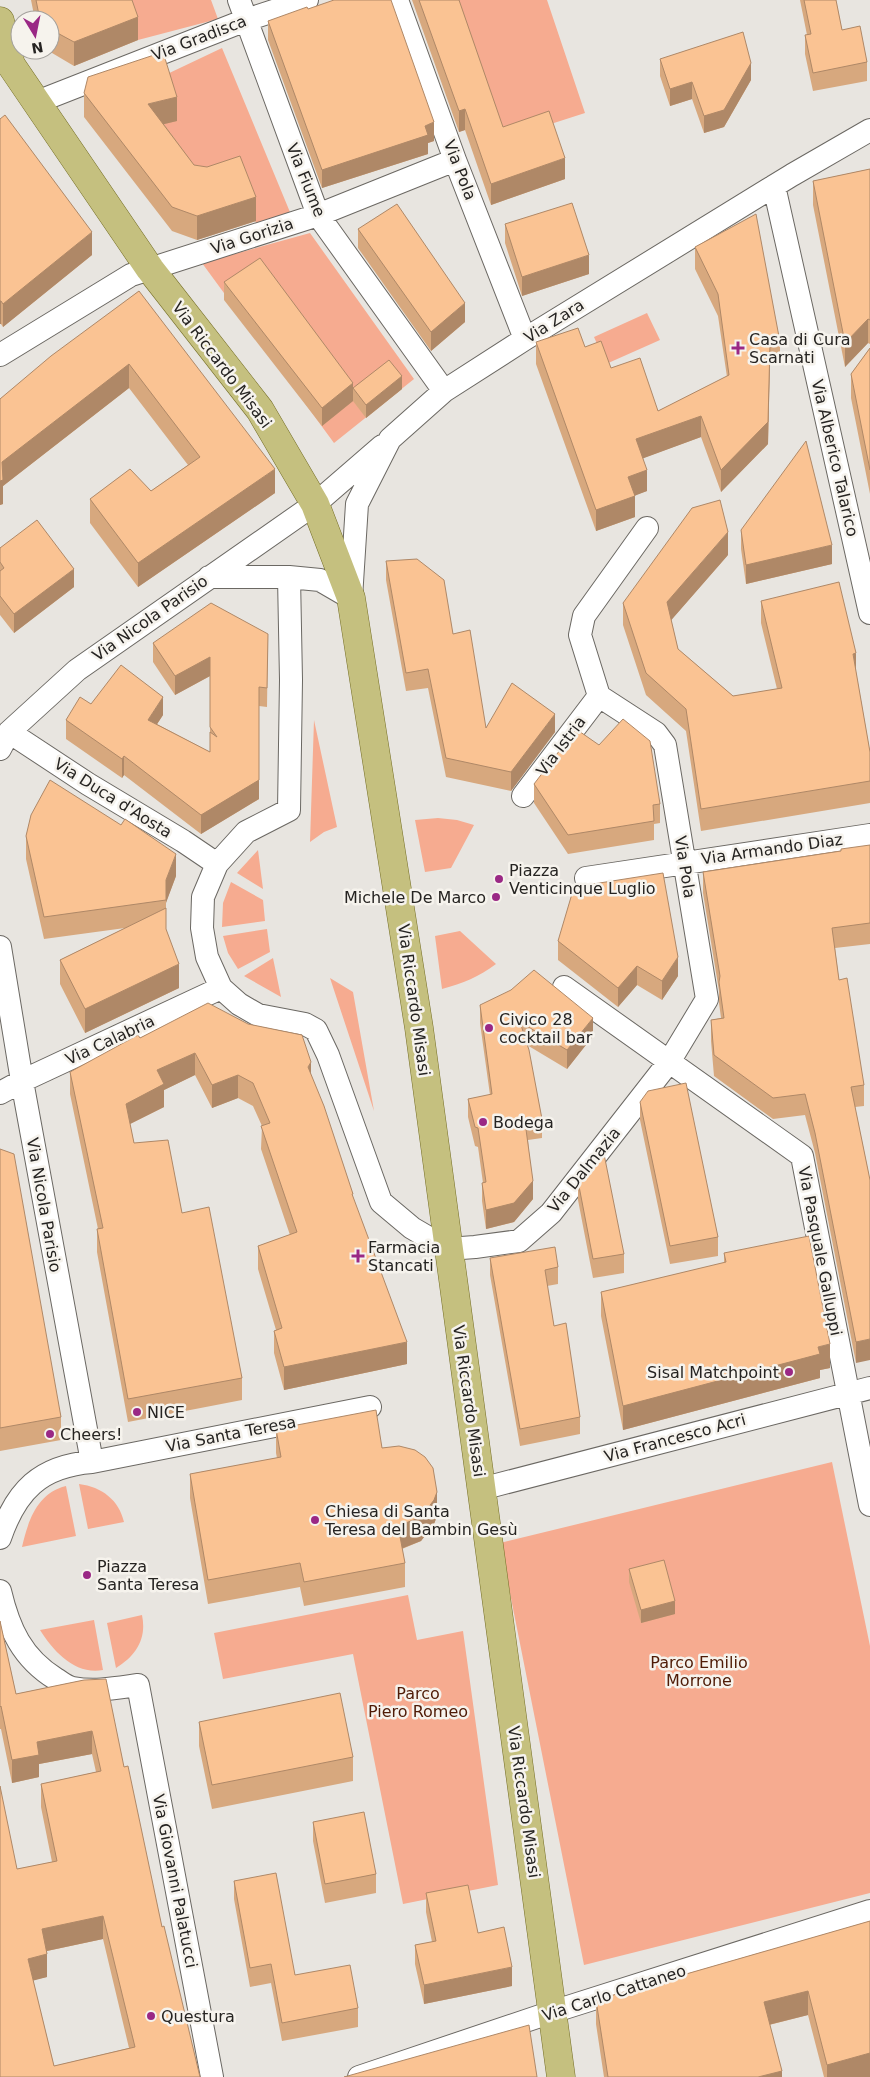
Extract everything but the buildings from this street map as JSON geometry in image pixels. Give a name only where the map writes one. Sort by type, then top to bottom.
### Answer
[{"type":"main road","name":"Via Riccardo Misasi","points":[[0,21],[11,65],[37,102],[140,272],[260,410],[315,504],[351,598],[419,1028],[561,2077]]},
{"type":"street","name":"Via Gradisca","points":[[37,102],[242,10],[307,0]]},
{"type":"street","name":"Via Pola","points":[[397,0],[455,160],[525,339]]},
{"type":"street","name":"Via Fiume","points":[[242,10],[318,215],[444,391]]},
{"type":"street","name":"Via Zara","points":[[351,598],[357,504],[390,439],[444,391],[774,186],[870,130]]},
{"type":"street","name":"Via Gorizia","points":[[0,355],[140,272],[318,215],[455,160]]},
{"type":"street","name":"Via Alberico Talarico","points":[[774,186],[870,612]]},
{"type":"street","name":"Via Nicola Parisio","points":[[4,740],[77,670],[315,504],[390,439]]},
{"type":"street","points":[[599,696],[580,635],[584,616],[647,528]]},
{"type":"street","points":[[209,577],[288,577],[320,580],[351,598]]},
{"type":"street","points":[[288,577],[291,680],[289,810],[246,832],[217,864],[203,897],[202,928],[207,957],[221,988],[239,1004],[258,1015],[304,1024],[316,1030],[328,1055],[381,1202],[412,1228],[448,1249]]},
{"type":"street","name":"Via Pola","points":[[599,696],[656,733],[665,745],[706,999],[669,1062]]},
{"type":"street","name":"Via Istria","points":[[523,796],[599,696]]},
{"type":"street","name":"Via Duca d'Aosta","points":[[4,740],[88,784],[183,841],[217,864]]},
{"type":"street","name":"Via Armando Diaz","points":[[586,878],[870,835]]},
{"type":"street","name":"Via Nicola Parisio","points":[[0,947],[22,1081],[92,1462]]},
{"type":"street","name":"Via Pasquale Galluppi","points":[[564,987],[802,1156],[870,1505]]},
{"type":"street","name":"Via Calabria","points":[[0,1093],[221,988]]},
{"type":"street","name":"Via Dalmazia","points":[[448,1249],[475,1248],[519,1241],[551,1213],[669,1062]]},
{"type":"street","name":"Via Francesco Acri","points":[[481,1488],[870,1388]]},
{"type":"street","name":"Via Santa Teresa","points":[[92,1462],[370,1407]]},
{"type":"street","points":[[0,1538],[8,1513],[30,1486],[48,1471],[72,1464],[92,1462]]},
{"type":"street","name":"Via Giovanni Palatucci","points":[[0,1591],[6,1616],[20,1646],[40,1670],[71,1688],[101,1690],[138,1685],[212,2077]]},
{"type":"street","name":"Via Carlo Cattaneo","points":[[359,2077],[552,2012],[870,1911]]},
{"type":"green space","points":[[124,0],[211,0],[218,19],[138,40]]},
{"type":"green space","points":[[454,0],[547,0],[585,113],[501,140]]},
{"type":"green space","points":[[222,48],[292,217],[256,223],[240,180],[207,191],[158,126],[163,76]]},
{"type":"green space","points":[[310,233],[414,379],[334,443],[202,263]]},
{"type":"green space","points":[[647,313],[660,340],[606,364],[594,337]]},
{"type":"green space","points":[[314,720],[337,827],[324,832],[310,842]]},
{"type":"green space","points":[[438,818],[457,820],[474,825],[451,868],[425,872],[415,820]]},
{"type":"green space","points":[[258,850],[263,889],[237,873]]},
{"type":"green space","points":[[231,882],[263,900],[265,921],[222,927],[223,903]]},
{"type":"green space","points":[[267,929],[270,952],[238,969],[228,953],[223,936]]},
{"type":"green space","points":[[460,931],[496,964],[483,973],[442,989],[435,936]]},
{"type":"green space","points":[[273,958],[281,997],[244,976]]},
{"type":"green space","points":[[330,978],[353,992],[374,1111]]},
{"type":"green space","name":"Parco Emilio Morrone","points":[[832,1462],[870,1646],[870,1893],[584,1965],[500,1543]]},
{"type":"green space","points":[[79,1484],[95,1488],[114,1501],[122,1514],[124,1522],[88,1529]]},
{"type":"green space","points":[[66,1486],[76,1536],[22,1547],[27,1527],[35,1509],[48,1495]]},
{"type":"green space","name":"Parco Piero Romeo","points":[[408,1595],[417,1640],[463,1631],[498,1885],[403,1904],[353,1654],[223,1679],[214,1633]]},
{"type":"green space","points":[[142,1615],[143,1632],[138,1646],[129,1658],[116,1668],[107,1623]]},
{"type":"green space","points":[[94,1620],[103,1670],[83,1669],[66,1660],[40,1630]]},
{"type":"place","name":"Casa di Cura Scarnati","points":[[738,348]]},
{"type":"place","name":"Piazza Venticinque Luglio","points":[[499,879]]},
{"type":"place","name":"Michele De Marco","points":[[496,897]]},
{"type":"place","name":"Civico 28 cocktail bar","points":[[489,1028]]},
{"type":"place","name":"Bodega","points":[[483,1122]]},
{"type":"place","name":"Farmacia Stancati","points":[[358,1256]]},
{"type":"place","name":"Sisal Matchpoint","points":[[789,1372]]},
{"type":"place","name":"NICE","points":[[137,1412]]},
{"type":"place","name":"Cheers!","points":[[50,1434]]},
{"type":"place","name":"Chiesa di Santa Teresa del Bambin Gesù","points":[[315,1520]]},
{"type":"place","name":"Piazza Santa Teresa","points":[[87,1575]]},
{"type":"place","name":"Questura","points":[[151,2016]]}]
